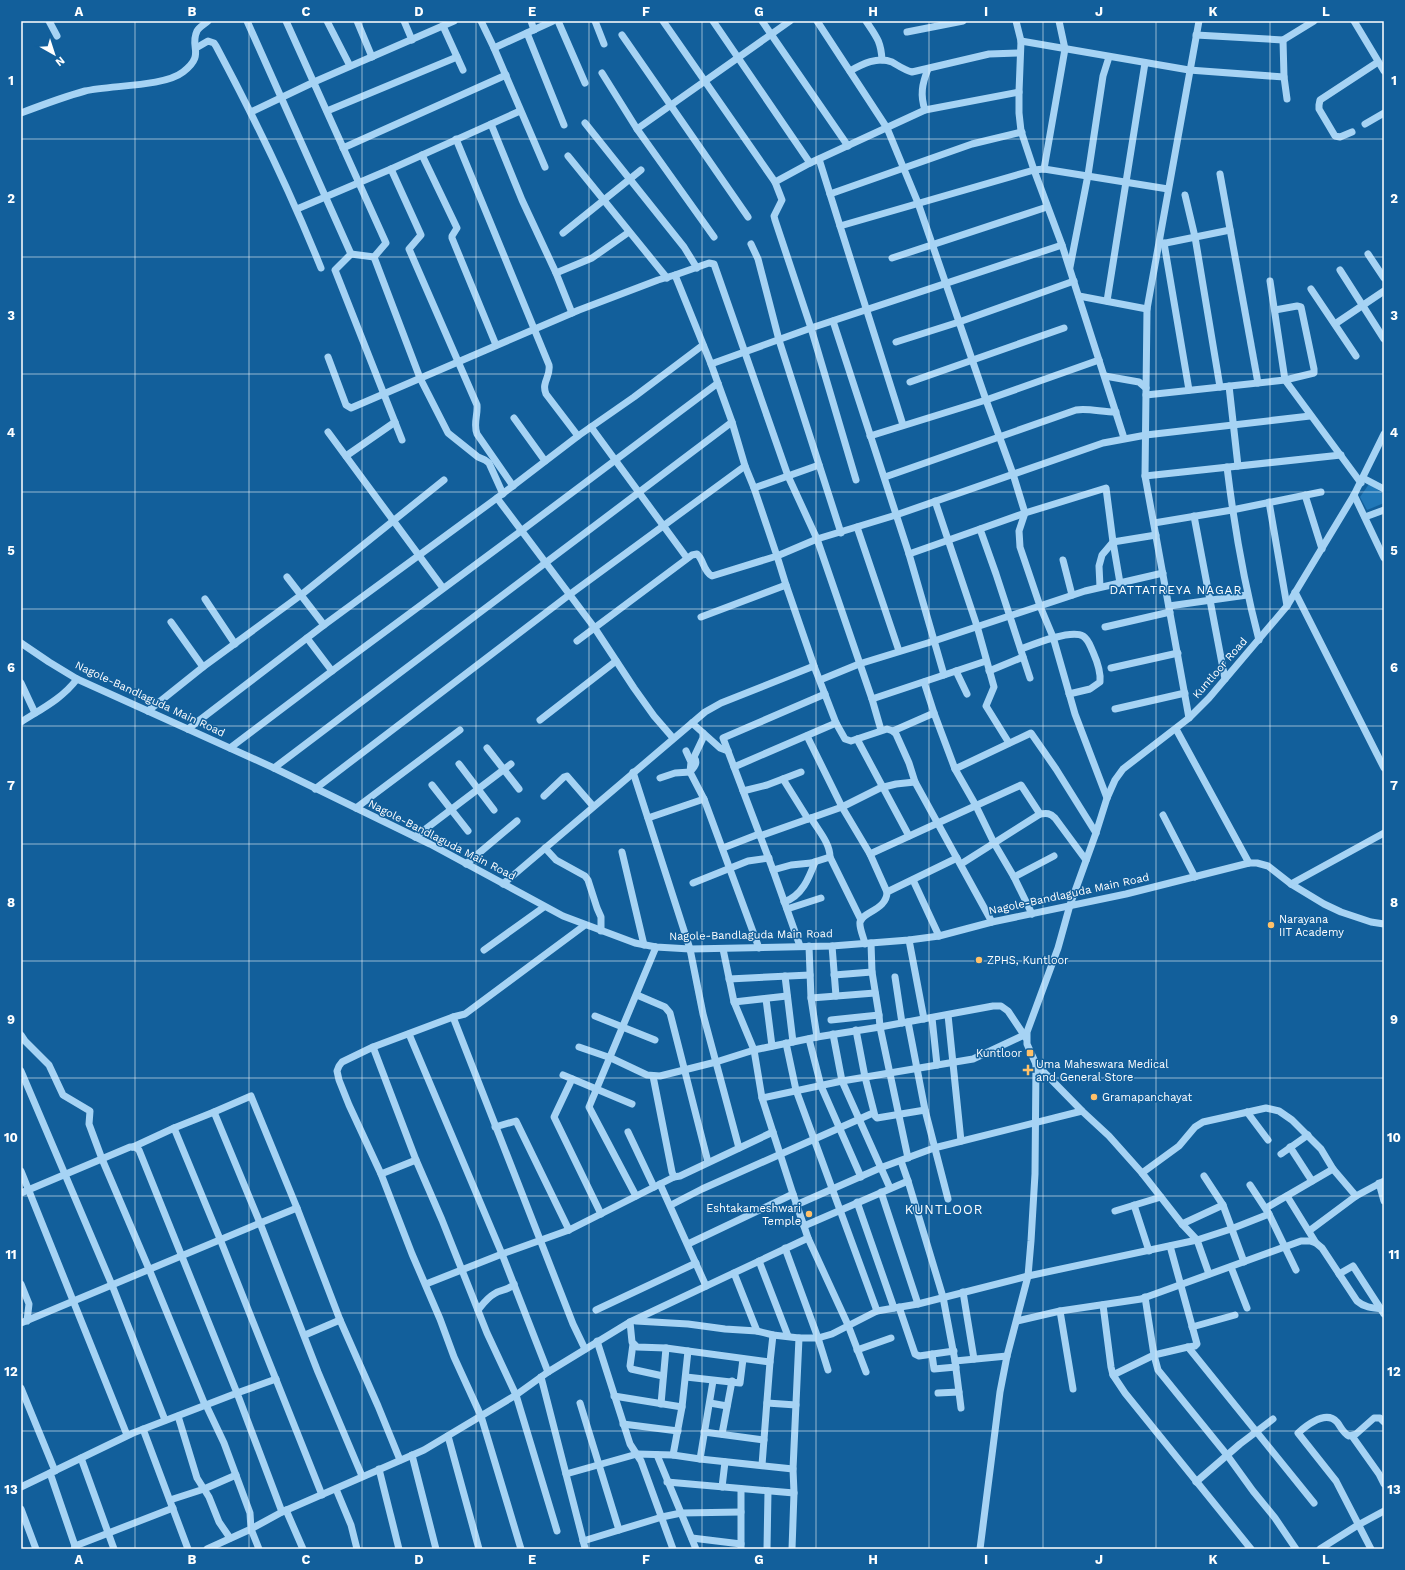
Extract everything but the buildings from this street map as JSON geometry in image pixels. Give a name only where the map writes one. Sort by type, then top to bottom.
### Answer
[{"type":"street","points":[[49,21],[56,36]]},
{"type":"street","points":[[21,113],[85,91],[152,82],[178,75],[195,59],[197,31],[208,21]]},
{"type":"street","points":[[247,21],[351,254]]},
{"type":"street","points":[[286,21],[386,243],[374,257]]},
{"type":"street","points":[[327,21],[350,66]]},
{"type":"street","points":[[357,21],[372,57]]},
{"type":"street","points":[[404,21],[412,40]]},
{"type":"street","points":[[251,112],[314,82],[454,21]]},
{"type":"street","points":[[481,21],[546,167]]},
{"type":"street","points":[[531,21],[534,30]]},
{"type":"street","points":[[494,48],[554,21]]},
{"type":"street","points":[[558,21],[585,83]]},
{"type":"street","points":[[595,21],[604,44]]},
{"type":"street","points":[[664,21],[775,182],[782,200],[774,216],[775,220],[811,328],[856,480]]},
{"type":"street","points":[[713,21],[810,163]]},
{"type":"street","points":[[762,21],[848,146]]},
{"type":"street","points":[[637,129],[790,21]]},
{"type":"street","points":[[817,21],[887,128],[918,203],[1013,474],[1025,513],[1019,531],[1020,547],[1040,606],[1053,637],[1075,714],[1107,798]]},
{"type":"street","points":[[866,21],[876,35],[881,46],[882,60]]},
{"type":"street","points":[[907,32],[934,24],[963,21]]},
{"type":"street","points":[[1016,21],[1021,42],[1019,53],[1019,113],[1022,132],[1047,207],[1070,268],[1124,438]]},
{"type":"street","points":[[1044,169],[1065,49],[1059,21]]},
{"type":"street","points":[[1189,718],[1145,476],[1147,309],[1161,243],[1168,189],[1199,21]]},
{"type":"street","points":[[1196,35],[1283,40],[1314,21]]},
{"type":"street","points":[[1357,22],[1384,71]]},
{"type":"street","points":[[443,26],[463,70]]},
{"type":"street","points":[[527,33],[564,125]]},
{"type":"street","points":[[622,35],[748,217]]},
{"type":"street","points":[[1283,40],[1284,78],[1287,100]]},
{"type":"street","points":[[196,48],[208,41],[214,43],[251,112],[297,209],[321,268]]},
{"type":"street","points":[[1021,42],[1189,70],[1284,78]]},
{"type":"street","points":[[850,71],[862,64],[882,60],[891,62],[907,71],[912,72],[989,54],[1019,53]]},
{"type":"street","points":[[327,111],[457,57]]},
{"type":"street","points":[[1070,268],[1088,176],[1104,76],[1109,57]]},
{"type":"street","points":[[1352,132],[1340,137],[1335,136],[1320,109],[1320,100],[1378,62]]},
{"type":"street","points":[[1107,301],[1146,63]]},
{"type":"street","points":[[925,110],[921,88],[928,69]]},
{"type":"street","points":[[602,73],[637,129],[714,237]]},
{"type":"street","points":[[343,148],[506,75]]},
{"type":"street","points":[[775,182],[810,163],[925,110],[1019,92]]},
{"type":"street","points":[[297,209],[326,198],[520,111]]},
{"type":"street","points":[[1366,124],[1384,113]]},
{"type":"street","points":[[585,123],[684,247],[697,268]]},
{"type":"street","points":[[491,124],[522,200],[556,273],[572,313]]},
{"type":"street","points":[[830,194],[972,144],[1022,132]]},
{"type":"street","points":[[456,139],[549,366],[544,387],[546,394],[578,436]]},
{"type":"street","points":[[422,155],[457,228],[452,238],[496,345]]},
{"type":"street","points":[[568,156],[666,278]]},
{"type":"street","points":[[819,159],[903,425]]},
{"type":"street","points":[[391,169],[421,235],[409,249],[477,405],[478,416],[475,428],[513,486]]},
{"type":"street","points":[[840,226],[1034,170],[1044,169],[1168,189]]},
{"type":"street","points":[[563,233],[641,170]]},
{"type":"street","points":[[1220,174],[1258,383]]},
{"type":"street","points":[[1185,195],[1195,237],[1220,387]]},
{"type":"street","points":[[892,258],[1047,207]]},
{"type":"street","points":[[1161,243],[1230,230]]},
{"type":"street","points":[[556,273],[592,258],[629,232]]},
{"type":"street","points":[[1161,243],[1189,390]]},
{"type":"street","points":[[751,244],[758,259],[779,340],[841,532]]},
{"type":"street","points":[[711,364],[811,328],[1062,245]]},
{"type":"street","points":[[351,254],[374,257]]},
{"type":"street","points":[[351,254],[335,270],[402,440]]},
{"type":"street","points":[[1368,254],[1384,278]]},
{"type":"street","points":[[374,257],[420,378],[448,433],[478,457],[490,464]]},
{"type":"street","points":[[328,358],[346,405],[348,408],[351,408],[572,313],[708,263],[714,264],[716,266],[788,476],[817,539],[872,699],[881,730]]},
{"type":"street","points":[[1340,270],[1384,339]]},
{"type":"street","points":[[675,276],[718,383],[732,422],[744,466],[754,488],[786,586],[836,723],[845,739],[851,741],[887,729],[896,734],[909,763],[915,782],[992,922]]},
{"type":"street","points":[[896,342],[959,322],[1074,281]]},
{"type":"street","points":[[1270,281],[1285,380],[1310,416],[1362,480],[1384,489]]},
{"type":"street","points":[[1312,289],[1356,356]]},
{"type":"street","points":[[1335,324],[1384,291]]},
{"type":"street","points":[[1079,296],[1147,309]]},
{"type":"street","points":[[1146,391],[1189,390],[1258,383],[1285,380],[1314,373],[1301,308],[1297,306],[1275,310]]},
{"type":"street","points":[[833,321],[870,436],[885,477],[944,675]]},
{"type":"street","points":[[910,382],[1064,328]]},
{"type":"street","points":[[188,729],[324,625],[420,556],[578,436],[634,397],[703,344]]},
{"type":"street","points":[[870,436],[986,400],[1100,360]]},
{"type":"street","points":[[1105,376],[1139,382],[1146,391]]},
{"type":"street","points":[[230,748],[332,670],[521,531],[718,383]]},
{"type":"street","points":[[1229,386],[1238,466]]},
{"type":"street","points":[[885,477],[1076,410],[1081,409],[1116,412]]},
{"type":"street","points":[[577,641],[692,555],[697,554],[699,556],[705,570],[712,576],[777,556],[817,539],[896,515],[1103,443],[1146,435],[1310,416]]},
{"type":"street","points":[[514,418],[545,461]]},
{"type":"street","points":[[346,456],[395,422]]},
{"type":"street","points":[[274,768],[732,422]]},
{"type":"street","points":[[591,427],[687,558]]},
{"type":"street","points":[[328,432],[443,588]]},
{"type":"street","name":"Kuntloor Road","points":[[1025,1036],[1058,948],[1070,905],[1107,798],[1116,780],[1123,770],[1189,718],[1225,679],[1287,606],[1354,495],[1384,434]]},
{"type":"street","points":[[485,445],[485,452],[500,496],[521,531],[594,627],[654,716],[673,738]]},
{"type":"street","points":[[1145,476],[1341,455]]},
{"type":"street","points":[[754,488],[819,465]]},
{"type":"street","points":[[315,788],[569,595],[744,466]]},
{"type":"street","points":[[1227,467],[1232,510],[1247,595],[1258,640]]},
{"type":"street","points":[[148,711],[203,667],[301,595],[444,480]]},
{"type":"street","points":[[909,554],[1025,513],[1106,488],[1120,583]]},
{"type":"street","points":[[1154,523],[1232,510],[1321,492]]},
{"type":"street","points":[[1305,495],[1322,549]]},
{"type":"street","points":[[1354,495],[1384,558]]},
{"type":"street","points":[[934,501],[977,626],[994,687],[986,706],[1009,743]]},
{"type":"street","points":[[1269,502],[1287,606]]},
{"type":"street","points":[[1365,516],[1384,510]]},
{"type":"street","points":[[1194,516],[1225,679]]},
{"type":"street","points":[[857,527],[899,651]]},
{"type":"street","points":[[980,529],[1030,678]]},
{"type":"street","points":[[1100,587],[1100,560],[1102,555],[1113,542],[1156,535]]},
{"type":"street","points":[[1063,560],[1072,595]]},
{"type":"street","points":[[820,680],[859,664],[934,641],[1072,595],[1163,573]]},
{"type":"street","points":[[287,577],[324,625]]},
{"type":"street","points":[[701,617],[786,586]]},
{"type":"street","points":[[1295,592],[1384,768]]},
{"type":"street","points":[[1105,627],[1170,609],[1210,600],[1247,595]]},
{"type":"street","points":[[205,599],[235,644]]},
{"type":"street","points":[[171,622],[203,667]]},
{"type":"street","points":[[1020,649],[1053,637],[1078,634],[1088,640],[1101,675],[1100,682],[1090,690],[1069,694]]},
{"type":"street","points":[[307,638],[332,670]]},
{"type":"street","name":"Nagole-Bandlaguda Main Road","points":[[21,643],[77,679],[274,768],[430,844],[544,907],[600,931],[644,945],[690,949],[832,946],[939,936],[992,922],[1126,894],[1249,863],[1257,863],[1268,866],[1291,884],[1324,904],[1341,912],[1371,922],[1384,924]]},
{"type":"street","points":[[1111,668],[1178,653]]},
{"type":"street","points":[[989,671],[1023,658]]},
{"type":"street","points":[[540,720],[616,661]]},
{"type":"street","points":[[872,699],[986,661]]},
{"type":"street","points":[[504,884],[593,806],[705,712],[721,703],[814,666]]},
{"type":"street","points":[[956,671],[967,694]]},
{"type":"street","points":[[21,722],[34,713],[52,704],[69,690],[77,679]]},
{"type":"street","points":[[924,682],[955,769],[975,804],[994,843],[1014,877],[1032,914]]},
{"type":"street","points":[[21,683],[34,713]]},
{"type":"street","points":[[1115,709],[1185,693]]},
{"type":"street","points":[[800,946],[769,858],[723,740],[725,736],[825,694]]},
{"type":"street","points":[[893,731],[934,713]]},
{"type":"street","points":[[692,723],[720,748],[728,750]]},
{"type":"street","points":[[734,767],[836,723]]},
{"type":"street","points":[[1176,729],[1249,863]]},
{"type":"street","points":[[356,808],[460,730]]},
{"type":"street","points":[[660,778],[690,772],[695,766],[696,760],[694,757],[703,738],[703,733]]},
{"type":"street","points":[[955,769],[1031,733],[1056,769],[1096,833]]},
{"type":"street","points":[[807,736],[842,806],[870,854],[887,892],[886,898],[879,908],[863,917],[861,920]]},
{"type":"street","points":[[857,739],[909,836]]},
{"type":"street","points":[[487,748],[519,789]]},
{"type":"street","points":[[686,751],[691,762],[690,772],[704,799],[759,948]]},
{"type":"street","points":[[459,764],[494,810]]},
{"type":"street","points":[[414,837],[452,810],[511,764]]},
{"type":"street","points":[[633,772],[690,949],[703,1014],[739,1148]]},
{"type":"street","points":[[743,791],[767,785],[801,772]]},
{"type":"street","points":[[544,796],[564,777],[567,776],[593,806]]},
{"type":"street","points":[[783,779],[824,839],[830,851],[830,857],[861,920],[860,924],[868,943],[880,1027],[908,1158]]},
{"type":"street","points":[[723,848],[842,806],[884,787],[915,782]]},
{"type":"street","points":[[870,854],[975,804],[1021,784],[1040,814]]},
{"type":"street","points":[[432,785],[468,832]]},
{"type":"street","points":[[648,818],[704,799]]},
{"type":"street","points":[[887,892],[959,861],[994,843],[1040,814],[1051,814],[1086,860]]},
{"type":"street","points":[[1163,816],[1195,877]]},
{"type":"street","points":[[466,864],[517,821]]},
{"type":"street","points":[[1291,884],[1383,836]]},
{"type":"street","points":[[544,848],[556,860],[585,876],[588,880],[596,908],[601,917],[600,931]]},
{"type":"street","points":[[622,852],[644,945]]},
{"type":"street","points":[[1014,877],[1054,856]]},
{"type":"street","points":[[773,870],[791,865],[815,862],[830,857]]},
{"type":"street","points":[[693,883],[748,861],[769,858]]},
{"type":"street","points":[[784,902],[791,900],[806,883],[815,862]]},
{"type":"street","points":[[913,880],[939,936]]},
{"type":"street","points":[[787,909],[821,898]]},
{"type":"street","points":[[484,950],[544,907]]},
{"type":"street","points":[[522,1549],[481,1416],[454,1357],[381,1174],[349,1105],[337,1071],[342,1062],[373,1047],[453,1017],[465,1014],[585,925]]},
{"type":"street","points":[[909,940],[924,1019]]},
{"type":"street","points":[[809,946],[811,998],[817,1036]]},
{"type":"street","points":[[832,946],[836,996]]},
{"type":"street","points":[[636,1196],[589,1107],[656,947]]},
{"type":"street","points":[[722,949],[734,1002],[754,1050],[762,1098],[796,1205],[808,1238],[848,1324],[866,1372]]},
{"type":"street","points":[[834,975],[872,972]]},
{"type":"street","points":[[729,979],[810,974]]},
{"type":"street","points":[[785,976],[789,1043],[796,1090],[815,1138],[877,1311]]},
{"type":"street","points":[[895,977],[934,1148],[948,1199]]},
{"type":"street","points":[[811,998],[875,993]]},
{"type":"street","points":[[637,995],[665,1007],[668,1010],[685,1069],[708,1162]]},
{"type":"street","points":[[734,1002],[787,996]]},
{"type":"street","points":[[766,999],[772,1046]]},
{"type":"street","points":[[578,1047],[610,1058],[652,1076],[660,1076],[716,1062],[754,1050],[817,1036],[880,1027],[1001,1006],[1008,1011],[1025,1036],[1030,1053],[1036,1064],[1109,1136],[1142,1173],[1196,1240],[1209,1274]]},
{"type":"street","points":[[831,1020],[879,1015]]},
{"type":"street","points":[[948,1015],[961,1141]]},
{"type":"street","points":[[595,1016],[655,1040]]},
{"type":"street","points":[[453,1017],[573,1324],[585,1349]]},
{"type":"street","points":[[932,1018],[937,1065]]},
{"type":"street","points":[[856,1030],[873,1113],[877,1118],[925,1110]]},
{"type":"street","points":[[409,1034],[514,1284],[544,1375],[566,1474],[584,1544],[619,1530],[681,1513],[742,1512]]},
{"type":"street","points":[[833,1034],[842,1081],[890,1188]]},
{"type":"street","points":[[21,1035],[25,1042],[49,1065],[63,1095],[90,1111],[90,1124],[102,1159],[205,1405],[236,1475],[250,1512],[250,1529],[259,1549]]},
{"type":"street","points":[[762,1098],[842,1081],[973,1060],[1025,1036]]},
{"type":"street","points":[[809,1039],[821,1086],[861,1177]]},
{"type":"street","points":[[373,1047],[416,1160],[487,1333],[516,1395],[557,1531]]},
{"type":"street","points":[[980,1549],[1000,1392],[1007,1356],[1028,1276],[1036,1123],[1036,1064]]},
{"type":"street","points":[[21,1071],[112,1285],[165,1420]]},
{"type":"street","points":[[563,1075],[632,1104]]},
{"type":"street","points":[[652,1076],[674,1177]]},
{"type":"street","points":[[572,1079],[554,1117],[601,1214]]},
{"type":"street","points":[[21,1193],[251,1096],[297,1208],[340,1320],[400,1460]]},
{"type":"street","points":[[1142,1173],[1179,1146],[1195,1127],[1203,1122],[1266,1108],[1274,1109],[1292,1120],[1308,1135],[1321,1149],[1333,1169],[1356,1196]]},
{"type":"street","points":[[796,1205],[880,1168],[934,1148],[1082,1111]]},
{"type":"street","points":[[214,1112],[260,1222],[305,1335],[318,1372],[362,1476]]},
{"type":"street","points":[[1247,1112],[1268,1140]]},
{"type":"street","points":[[671,1205],[780,1153],[873,1113]]},
{"type":"street","points":[[495,1127],[516,1121],[569,1230]]},
{"type":"street","points":[[174,1128],[322,1495]]},
{"type":"street","points":[[628,1132],[657,1185],[671,1205],[706,1286]]},
{"type":"street","points":[[426,1284],[502,1254],[569,1230],[657,1185],[674,1177],[680,1176],[773,1132]]},
{"type":"street","points":[[1282,1154],[1308,1135]]},
{"type":"street","points":[[133,1147],[139,1150],[142,1154],[284,1511],[303,1549]]},
{"type":"street","points":[[1290,1147],[1312,1181]]},
{"type":"street","points":[[381,1174],[416,1160]]},
{"type":"street","points":[[900,1161],[908,1181],[943,1297],[956,1364],[961,1408]]},
{"type":"street","points":[[632,1321],[688,1324],[725,1329],[757,1331],[798,1338],[818,1338],[832,1334],[848,1324],[877,1311],[918,1304],[1028,1276],[1149,1251],[1196,1240],[1231,1229],[1267,1211],[1287,1196],[1333,1169]]},
{"type":"street","points":[[21,1172],[128,1435]]},
{"type":"street","points":[[1204,1176],[1223,1205],[1244,1262]]},
{"type":"street","points":[[804,1226],[908,1181]]},
{"type":"street","points":[[1309,1231],[1356,1196],[1382,1182],[1384,1201]]},
{"type":"street","points":[[1250,1185],[1267,1211],[1296,1270]]},
{"type":"street","points":[[881,1192],[918,1304]]},
{"type":"street","points":[[688,1244],[793,1194]]},
{"type":"street","points":[[1287,1196],[1316,1243],[1322,1248],[1340,1274],[1356,1301],[1362,1306],[1383,1311]]},
{"type":"street","points":[[1116,1211],[1161,1197]]},
{"type":"street","points":[[857,1202],[915,1354],[919,1356],[954,1352]]},
{"type":"street","points":[[1134,1205],[1149,1251]]},
{"type":"street","points":[[1182,1224],[1223,1205]]},
{"type":"street","points":[[24,1322],[260,1222],[297,1208]]},
{"type":"street","points":[[207,1549],[218,1547],[230,1538],[284,1511],[424,1450],[516,1395],[597,1341],[632,1321],[808,1238]]},
{"type":"street","points":[[1017,1321],[1060,1311],[1146,1297],[1181,1283],[1231,1267],[1301,1241],[1316,1243]]},
{"type":"street","points":[[1113,1375],[1154,1355],[1195,1346],[1197,1344],[1170,1246]]},
{"type":"street","points":[[785,1248],[818,1338],[828,1370]]},
{"type":"street","points":[[760,1261],[788,1336]]},
{"type":"street","points":[[596,1310],[696,1263]]},
{"type":"street","points":[[1340,1274],[1353,1266],[1383,1311]]},
{"type":"street","points":[[1231,1267],[1247,1308]]},
{"type":"street","points":[[734,1273],[757,1331]]},
{"type":"street","points":[[21,1284],[29,1304],[24,1322]]},
{"type":"street","points":[[478,1310],[487,1299],[495,1293],[510,1288],[514,1284]]},
{"type":"street","points":[[963,1292],[974,1359]]},
{"type":"street","points":[[1146,1297],[1154,1355],[1158,1370],[1227,1455],[1275,1518],[1296,1549]]},
{"type":"street","points":[[1103,1305],[1113,1375],[1124,1393],[1251,1549]]},
{"type":"street","points":[[1060,1311],[1073,1389]]},
{"type":"street","points":[[1192,1327],[1235,1316]]},
{"type":"street","points":[[305,1335],[340,1320]]},
{"type":"street","points":[[632,1321],[633,1344],[630,1366],[631,1369],[664,1376]]},
{"type":"street","points":[[762,1465],[770,1362],[774,1335]]},
{"type":"street","points":[[792,1549],[794,1493],[793,1469],[798,1338]]},
{"type":"street","points":[[857,1350],[891,1338]]},
{"type":"street","points":[[597,1341],[630,1444],[641,1460],[673,1549]]},
{"type":"street","points":[[633,1344],[637,1347],[666,1348],[770,1362]]},
{"type":"street","points":[[1188,1347],[1314,1503]]},
{"type":"street","points":[[661,1404],[666,1348]]},
{"type":"street","points":[[673,1455],[682,1407],[688,1351]]},
{"type":"street","points":[[932,1354],[934,1369],[974,1359],[1007,1356]]},
{"type":"street","points":[[686,1377],[739,1383],[741,1382],[743,1359]]},
{"type":"street","points":[[21,1487],[128,1435],[276,1379]]},
{"type":"street","points":[[700,1459],[713,1381]]},
{"type":"street","points":[[722,1434],[732,1382]]},
{"type":"street","points":[[21,1388],[53,1472],[74,1548],[173,1508]]},
{"type":"street","points":[[938,1394],[959,1392]]},
{"type":"street","points":[[614,1396],[682,1407]]},
{"type":"street","points":[[580,1403],[619,1530]]},
{"type":"street","points":[[710,1403],[727,1406]]},
{"type":"street","points":[[767,1403],[796,1404]]},
{"type":"street","points":[[178,1416],[197,1478],[204,1489],[219,1522],[230,1538]]},
{"type":"street","points":[[1371,1549],[1336,1481],[1298,1433],[1306,1426],[1326,1417],[1332,1418],[1336,1421],[1345,1434],[1352,1436],[1379,1474],[1384,1484]]},
{"type":"street","points":[[1352,1436],[1374,1418],[1380,1418],[1384,1422]]},
{"type":"street","points":[[1196,1482],[1227,1455],[1273,1419]]},
{"type":"street","points":[[623,1424],[678,1431]]},
{"type":"street","points":[[143,1429],[188,1549]]},
{"type":"street","points":[[704,1432],[764,1440]]},
{"type":"street","points":[[448,1436],[480,1549]]},
{"type":"street","points":[[566,1474],[637,1454],[673,1455],[793,1469]]},
{"type":"street","points":[[412,1455],[436,1549]]},
{"type":"street","points":[[657,1455],[696,1549]]},
{"type":"street","points":[[81,1458],[114,1549]]},
{"type":"street","points":[[722,1487],[725,1462]]},
{"type":"street","points":[[379,1469],[399,1549]]},
{"type":"street","points":[[170,1500],[204,1489],[236,1475]]},
{"type":"street","points":[[667,1482],[794,1493]]},
{"type":"street","points":[[336,1488],[357,1549]]},
{"type":"street","points":[[692,1538],[741,1546],[742,1489]]},
{"type":"street","points":[[767,1549],[768,1491]]},
{"type":"street","points":[[21,1510],[36,1549]]},
{"type":"street","points":[[1320,1549],[1358,1525],[1384,1511]]},
{"type":"shaded area","points":[[1369,484],[1384,494],[1384,503],[1367,510],[1360,497]]},
{"type":"place","name":"Narayana IIT Academy","points":[[1271,925]]},
{"type":"place","name":"ZPHS, Kuntloor","points":[[979,960]]},
{"type":"place","name":"Kuntloor","points":[[1030,1053]]},
{"type":"place","name":"Uma Maheswara Medical and General Store","points":[[1028,1070]]},
{"type":"place","name":"Gramapanchayat","points":[[1094,1097]]},
{"type":"place","name":"Eshtakameshwari Temple","points":[[809,1214]]},
{"type":"district","name":"DATTATREYA NAGAR","points":[[1176,590]]},
{"type":"district","name":"KUNTLOOR","points":[[944,1209]]}]
